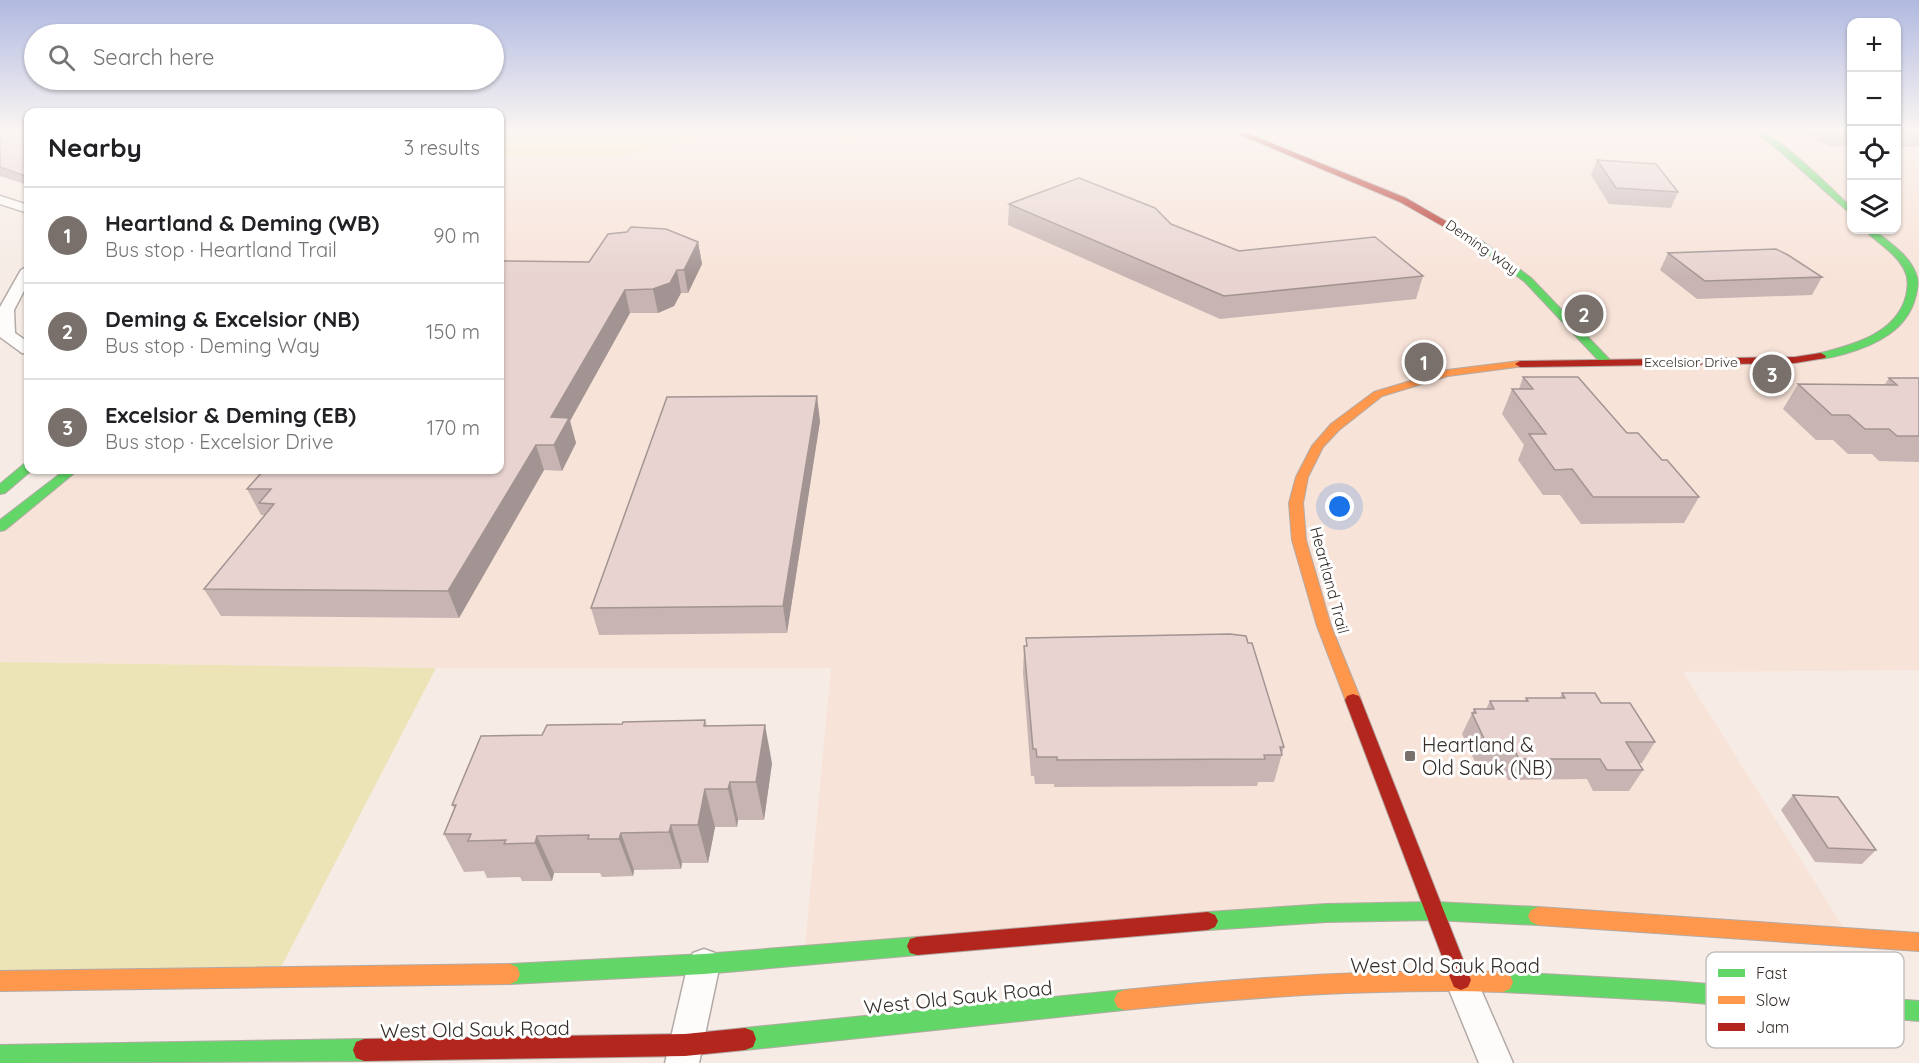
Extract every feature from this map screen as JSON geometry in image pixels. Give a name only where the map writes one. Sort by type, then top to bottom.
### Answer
[{"type":"street","name":"Deming Way","points":[[1354,179],[1394,195],[1451,224],[1520,273],[1606,363]]},
{"type":"street","points":[[1814,179],[1847,209]]},
{"type":"street","points":[[0,200],[24,208]]},
{"type":"street","name":"Excelsior Drive","points":[[1606,363],[1795,360],[1851,351],[1889,337],[1908,319],[1916,306],[1917,291],[1904,264],[1873,234]]},
{"type":"street","points":[[23,346],[7,335],[6,310],[24,277]]},
{"type":"street","points":[[0,290],[17,288]]},
{"type":"street","points":[[0,349],[23,346]]},
{"type":"street","name":"Heartland Trail","points":[[1461,980],[1324,626],[1299,540],[1296,503],[1302,477],[1318,446],[1335,427],[1378,394],[1447,373],[1486,366],[1606,363]]},
{"type":"street","points":[[0,490],[24,470]]},
{"type":"street","points":[[0,527],[67,474]]},
{"type":"street","points":[[0,981],[520,974],[704,964],[1326,913],[1434,911],[1634,921],[1919,942]]},
{"type":"street","points":[[684,1054],[704,964]]},
{"type":"street","points":[[1461,980],[1496,1063]]},
{"type":"street","name":"West Old Sauk Road","points":[[0,1056],[684,1054],[1193,993],[1327,984],[1461,980],[1706,995]]},
{"type":"street","name":"West Old Sauk Road","points":[[1904,1010],[1919,1011]]},
{"type":"shaded area","points":[[504,179],[1847,179],[1847,234],[1901,234],[1901,179],[1919,179],[1919,670],[1683,672],[1850,938],[1434,911],[804,956],[831,668],[436,668],[0,662],[0,527],[67,474],[504,474]]},
{"type":"shaded area","points":[[0,662],[436,668],[276,977],[0,981]]},
{"type":"building","points":[[1081,179],[1155,208],[1171,224],[1239,251],[1375,237],[1423,276],[1224,296],[1009,204]]},
{"type":"building","points":[[1610,179],[1667,179],[1678,192],[1616,188]]},
{"type":"building","points":[[631,227],[666,229],[698,242],[684,270],[677,270],[670,283],[653,289],[625,290],[551,417],[569,418],[554,445],[536,445],[448,591],[204,589],[274,504],[259,503],[271,489],[247,489],[260,474],[504,474],[504,261],[589,262],[608,234],[627,232]]},
{"type":"building","points":[[1776,249],[1822,277],[1705,281],[1668,253]]},
{"type":"building","points":[[1523,377],[1578,377],[1627,433],[1638,433],[1662,460],[1667,460],[1699,497],[1593,497],[1572,469],[1555,470],[1529,434],[1546,434],[1512,389],[1533,389]]},
{"type":"building","points":[[1889,378],[1919,378],[1919,436],[1897,436],[1889,429],[1865,429],[1849,415],[1832,415],[1798,384],[1897,385]]},
{"type":"building","points":[[817,396],[783,606],[591,608],[667,397]]},
{"type":"building","points":[[1230,634],[1246,636],[1248,643],[1252,643],[1284,747],[1280,747],[1282,755],[1264,755],[1265,759],[1057,760],[1057,757],[1037,757],[1036,749],[1033,749],[1024,646],[1027,646],[1026,638]]},
{"type":"building","points":[[1562,693],[1595,693],[1601,703],[1630,703],[1655,742],[1626,742],[1643,770],[1607,770],[1600,759],[1519,759],[1515,751],[1495,751],[1493,747],[1488,747],[1472,713],[1476,713],[1474,709],[1494,709],[1490,701],[1565,698]]},
{"type":"building","points":[[705,720],[704,726],[765,725],[756,782],[730,782],[728,789],[705,789],[698,825],[671,825],[669,832],[621,833],[619,839],[588,839],[589,835],[537,836],[535,843],[504,844],[506,840],[468,841],[471,834],[444,834],[456,805],[452,805],[481,736],[542,735],[547,725]]},
{"type":"building","points":[[1793,795],[1838,797],[1876,850],[1828,848]]},
{"type":"traffic: fast","points":[[1815,179],[1847,208]]},
{"type":"traffic: fast","points":[[1821,356],[1849,349],[1878,337],[1901,318],[1908,306],[1913,282],[1909,270],[1894,251],[1874,234]]},
{"type":"traffic: fast","points":[[1479,243],[1528,280],[1606,362]]},
{"type":"traffic: fast","points":[[0,490],[24,470]]},
{"type":"traffic: fast","points":[[0,527],[67,474]]},
{"type":"traffic: fast","points":[[1208,921],[1326,913],[1434,911],[1538,916]]},
{"type":"traffic: fast","points":[[510,974],[704,964],[917,946]]},
{"type":"traffic: fast","points":[[1503,982],[1706,994]]},
{"type":"traffic: fast","points":[[745,1039],[1124,1000]]},
{"type":"traffic: fast","points":[[1904,1010],[1919,1011]]},
{"type":"traffic: fast","points":[[0,1056],[364,1050]]},
{"type":"traffic: slow","points":[[1353,700],[1324,626],[1299,540],[1296,503],[1302,477],[1318,446],[1335,427],[1378,394],[1447,373],[1520,364]]},
{"type":"traffic: slow","points":[[1538,916],[1919,942]]},
{"type":"traffic: slow","points":[[0,981],[510,974]]},
{"type":"traffic: slow","points":[[1124,1000],[1313,984],[1408,980],[1503,982]]},
{"type":"traffic: jam","points":[[1351,179],[1403,200],[1479,243]]},
{"type":"traffic: jam","points":[[1520,364],[1795,360],[1821,356]]},
{"type":"traffic: jam","points":[[1353,700],[1461,980]]},
{"type":"traffic: jam","points":[[917,946],[1208,921]]},
{"type":"traffic: jam","points":[[364,1050],[685,1045],[745,1039]]},
{"type":"place","name":"Deming & Excelsior (NB)","points":[[1584,314]]},
{"type":"place","name":"Heartland & Deming (WB)","points":[[1424,362]]},
{"type":"place","name":"Excelsior & Deming (EB)","points":[[1772,374]]},
{"type":"place","name":"Heartland & Old Sauk (NB)","points":[[1410,756]]}]
